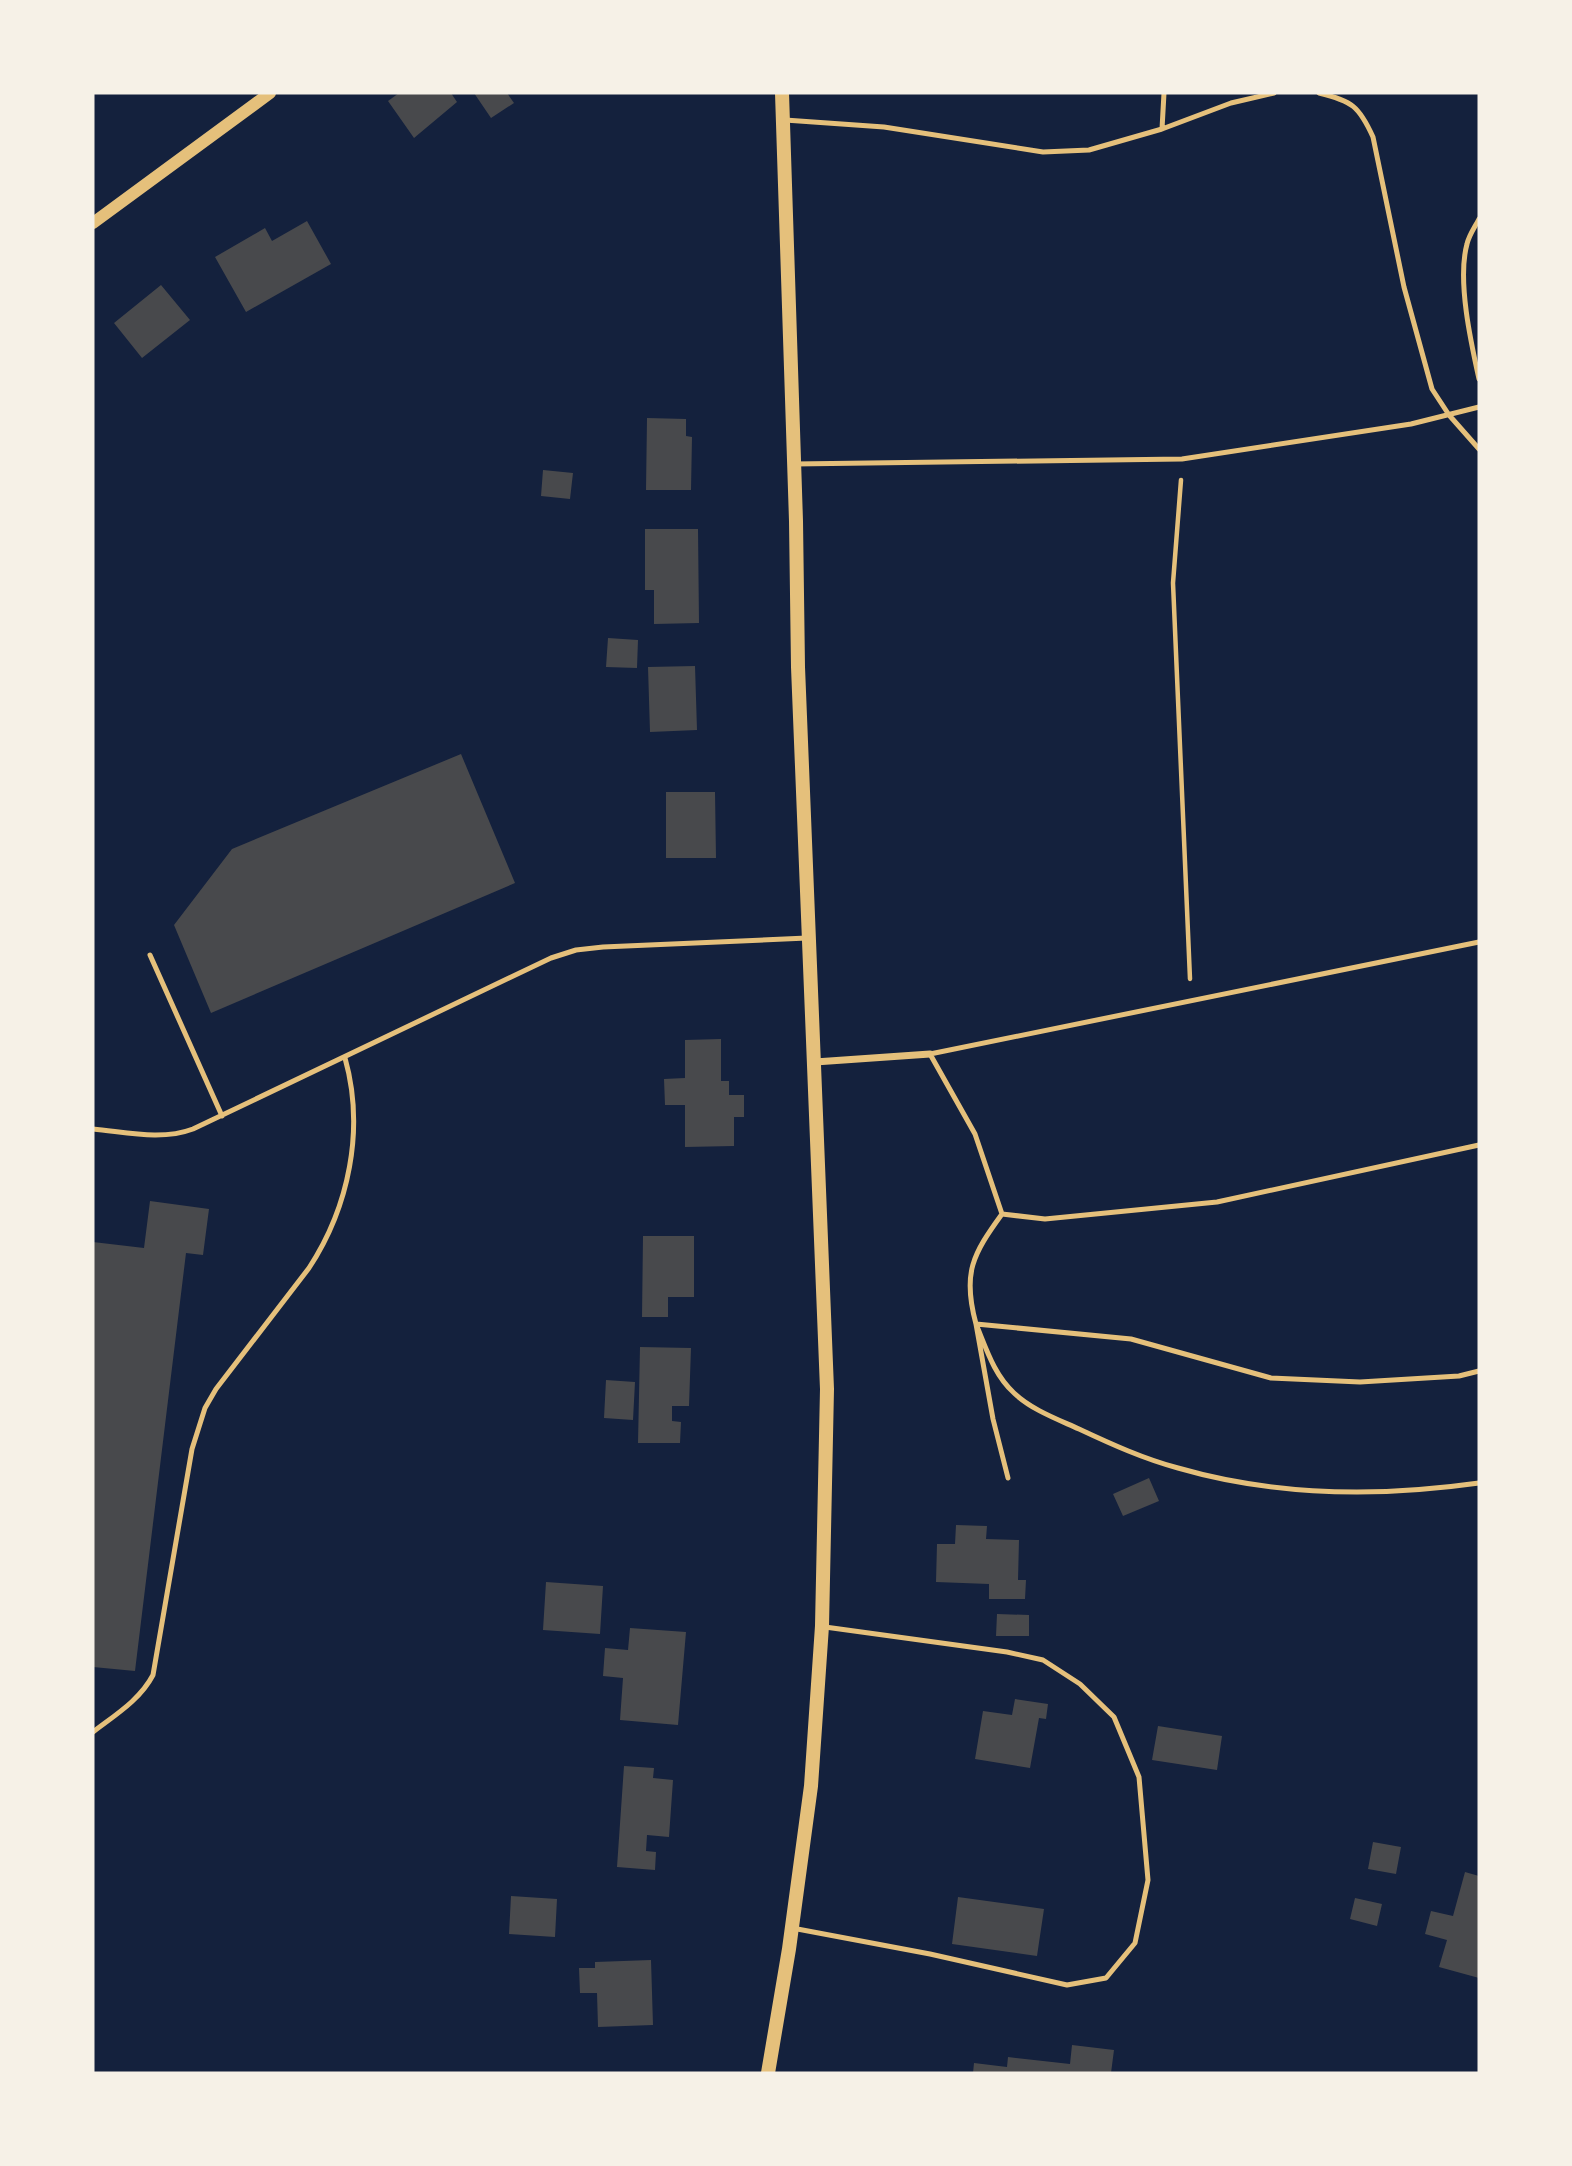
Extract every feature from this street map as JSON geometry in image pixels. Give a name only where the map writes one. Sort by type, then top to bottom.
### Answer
[{"type":"main road","points":[[768,2073],[792,1927],[811,1786],[822,1626],[827,1389],[798,667],[782,93]]},
{"type":"street","points":[[93,223],[270,93]]},
{"type":"street","points":[[815,1062],[930,1054]]},
{"type":"lane","points":[[1162,129],[1164,93]]},
{"type":"lane","points":[[782,120],[884,127],[1043,152],[1089,150],[1162,129],[1231,103],[1274,93]]},
{"type":"lane","points":[[1319,93],[1346,99],[1364,116],[1373,137],[1404,287],[1432,389],[1449,415],[1479,449]]},
{"type":"lane","points":[[1479,219],[1467,243],[1464,284],[1472,349],[1479,379]]},
{"type":"lane","points":[[794,464],[1182,459],[1411,424],[1479,407]]},
{"type":"lane","points":[[93,1129],[161,1136],[178,1134],[345,1058],[528,968],[576,950],[809,938]]},
{"type":"lane","points":[[1002,1214],[975,1134],[930,1054],[1479,942]]},
{"type":"lane","points":[[150,955],[222,1116]]},
{"type":"lane","points":[[93,1732],[136,1699],[153,1675],[192,1448],[205,1408],[216,1389],[309,1268],[333,1225],[349,1174],[353,1144],[355,1113],[352,1083],[345,1058]]},
{"type":"lane","points":[[1002,1214],[1045,1219],[1217,1202],[1479,1145]]},
{"type":"lane","points":[[1002,1214],[974,1257],[970,1278],[970,1302],[1008,1479]]},
{"type":"lane","points":[[976,1324],[1130,1339],[1271,1378],[1360,1381],[1459,1376],[1479,1371]]},
{"type":"lane","points":[[976,1324],[998,1374],[1014,1393],[1035,1409],[1105,1441],[1177,1468],[1256,1485],[1329,1490],[1398,1492],[1479,1483]]},
{"type":"lane","points":[[792,1927],[1067,1985],[1106,1978],[1135,1943],[1148,1880],[1139,1777],[1114,1717],[1080,1684],[1044,1660],[1007,1652],[822,1626]]},
{"type":"path","points":[[1182,459],[1173,583],[1191,1000]]},
{"type":"building","points":[[399,93],[451,93],[457,102],[414,138],[388,101]]},
{"type":"building","points":[[474,93],[507,93],[514,103],[491,118]]},
{"type":"building","points":[[307,221],[331,264],[246,312],[215,257],[265,228],[272,241]]},
{"type":"building","points":[[161,285],[190,320],[142,358],[114,323]]},
{"type":"building","points":[[647,418],[686,419],[686,436],[692,437],[691,490],[646,490]]},
{"type":"building","points":[[543,470],[573,473],[570,499],[541,496]]},
{"type":"building","points":[[645,529],[698,529],[699,623],[654,624],[654,590],[645,590]]},
{"type":"building","points":[[608,638],[638,640],[637,668],[606,667]]},
{"type":"building","points":[[695,666],[697,730],[650,732],[648,667]]},
{"type":"building","points":[[461,754],[515,883],[211,1013],[174,925],[232,849]]},
{"type":"building","points":[[666,792],[715,792],[716,858],[666,858]]},
{"type":"building","points":[[721,1039],[721,1081],[729,1081],[729,1095],[744,1095],[744,1117],[734,1117],[734,1146],[685,1147],[685,1105],[665,1105],[664,1079],[685,1078],[685,1040]]},
{"type":"building","points":[[150,1201],[209,1209],[203,1255],[186,1253],[135,1671],[93,1667],[93,1242],[144,1248]]},
{"type":"building","points":[[643,1236],[694,1236],[694,1297],[668,1297],[668,1317],[642,1317]]},
{"type":"building","points":[[640,1347],[691,1348],[689,1406],[672,1406],[672,1421],[681,1422],[680,1443],[638,1443]]},
{"type":"building","points":[[606,1380],[635,1382],[633,1420],[604,1418]]},
{"type":"building","points":[[1149,1478],[1159,1501],[1123,1516],[1113,1494]]},
{"type":"building","points":[[956,1525],[987,1526],[986,1539],[1019,1540],[1018,1580],[1026,1580],[1025,1599],[989,1599],[989,1584],[936,1582],[937,1544],[955,1544]]},
{"type":"building","points":[[546,1582],[603,1586],[600,1634],[543,1630]]},
{"type":"building","points":[[997,1614],[1029,1615],[1029,1636],[996,1636]]},
{"type":"building","points":[[630,1628],[686,1632],[678,1725],[620,1720],[623,1678],[603,1676],[605,1648],[628,1650]]},
{"type":"building","points":[[1015,1699],[1048,1704],[1046,1719],[1039,1718],[1030,1768],[975,1759],[983,1711],[1012,1715]]},
{"type":"building","points":[[1158,1726],[1222,1736],[1217,1770],[1152,1760]]},
{"type":"building","points":[[624,1766],[654,1768],[653,1778],[673,1780],[669,1837],[647,1835],[646,1851],[656,1852],[655,1870],[617,1867]]},
{"type":"building","points":[[1373,1842],[1401,1847],[1396,1874],[1368,1869]]},
{"type":"building","points":[[1465,1872],[1479,1876],[1479,1978],[1439,1967],[1447,1940],[1425,1934],[1431,1911],[1453,1916]]},
{"type":"building","points":[[511,1896],[557,1899],[555,1937],[509,1934]]},
{"type":"building","points":[[958,1897],[1044,1909],[1037,1956],[952,1944]]},
{"type":"building","points":[[1355,1898],[1382,1904],[1377,1926],[1350,1919]]},
{"type":"building","points":[[651,1960],[653,2025],[598,2027],[597,1993],[580,1993],[579,1968],[595,1968],[595,1962]]},
{"type":"building","points":[[1072,2045],[1114,2050],[1111,2073],[973,2073],[974,2063],[1007,2067],[1008,2057],[1070,2064]]}]
